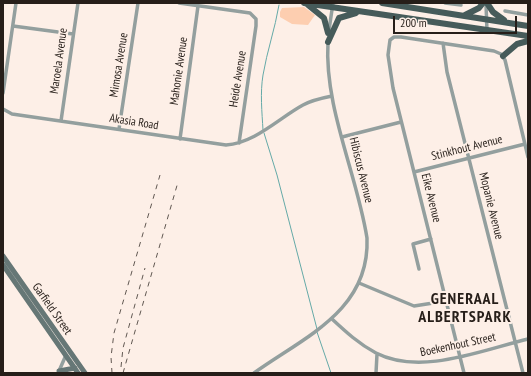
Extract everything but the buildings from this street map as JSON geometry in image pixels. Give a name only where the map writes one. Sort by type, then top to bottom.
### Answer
[{"type":"main road","points":[[305,3],[333,5],[359,12],[528,36]]},
{"type":"main road","points":[[305,3],[324,18],[328,33]]},
{"type":"main road","points":[[382,3],[528,26]]},
{"type":"main road","points":[[463,16],[479,8],[485,3],[493,12],[507,22]]},
{"type":"main road","points":[[328,42],[339,18],[359,12]]},
{"type":"main road","points":[[503,56],[517,44],[528,41]]},
{"type":"street","points":[[3,93],[16,3]]},
{"type":"street","name":"Maroela Avenue","points":[[61,121],[78,3]]},
{"type":"street","name":"Mimosa Avenue","points":[[119,129],[138,3]]},
{"type":"street","points":[[179,3],[198,6]]},
{"type":"street","points":[[445,3],[460,5]]},
{"type":"street","points":[[485,3],[488,19],[486,31]]},
{"type":"street","name":"Hibiscus Avenue","points":[[254,373],[332,319],[344,306],[359,283],[367,254],[367,238],[332,96],[327,56],[328,33],[333,5]]},
{"type":"street","name":"Heide Avenue","points":[[198,6],[251,14],[256,19],[239,142]]},
{"type":"street","name":"Mahonie Avenue","points":[[180,139],[198,6]]},
{"type":"street","points":[[504,12],[528,15]]},
{"type":"street","points":[[13,26],[73,34]]},
{"type":"street","name":"Eike Avenue","points":[[443,43],[402,37],[392,38],[388,48],[393,88],[464,373]]},
{"type":"street","points":[[443,43],[494,51],[503,56],[528,157]]},
{"type":"street","name":"Mopanie Avenue","points":[[443,43],[447,72],[523,373]]},
{"type":"street","points":[[3,46],[9,47]]},
{"type":"street","name":"Akasia Road","points":[[3,109],[12,114],[221,144],[239,142],[262,131],[303,104],[332,96]]},
{"type":"street","points":[[342,137],[401,122]]},
{"type":"street","name":"Stinkhout Avenue","points":[[414,172],[525,144]]},
{"type":"street","points":[[419,270],[413,244],[431,239]]},
{"type":"street","name":"Garfield Street","points":[[3,256],[68,353],[77,371]]},
{"type":"street","name":"Garfield Street","points":[[3,266],[68,353],[85,373]]},
{"type":"street","points":[[359,283],[414,306],[446,300]]},
{"type":"street","name":"Boekenhout Street","points":[[332,319],[353,339],[377,354],[401,362],[416,364],[460,356],[528,340]]},
{"type":"street","points":[[68,353],[59,372],[77,371]]},
{"type":"street","points":[[376,373],[377,354]]},
{"type":"shaded area","points":[[304,7],[315,15],[308,25],[292,24],[280,17],[282,8]]},
{"type":"waterway","points":[[263,130],[262,82],[279,5]]},
{"type":"waterway","points":[[264,133],[277,175],[317,329]]},
{"type":"waterway","points":[[317,332],[331,373]]},
{"type":"railway","points":[[112,373],[111,357],[114,333],[160,175]]},
{"type":"railway","points":[[123,373],[178,182]]},
{"type":"railway","points":[[121,367],[123,348],[145,268]]},
{"type":"district","name":"GENERAAL ALBERTSPARK","points":[[465,308]]}]
